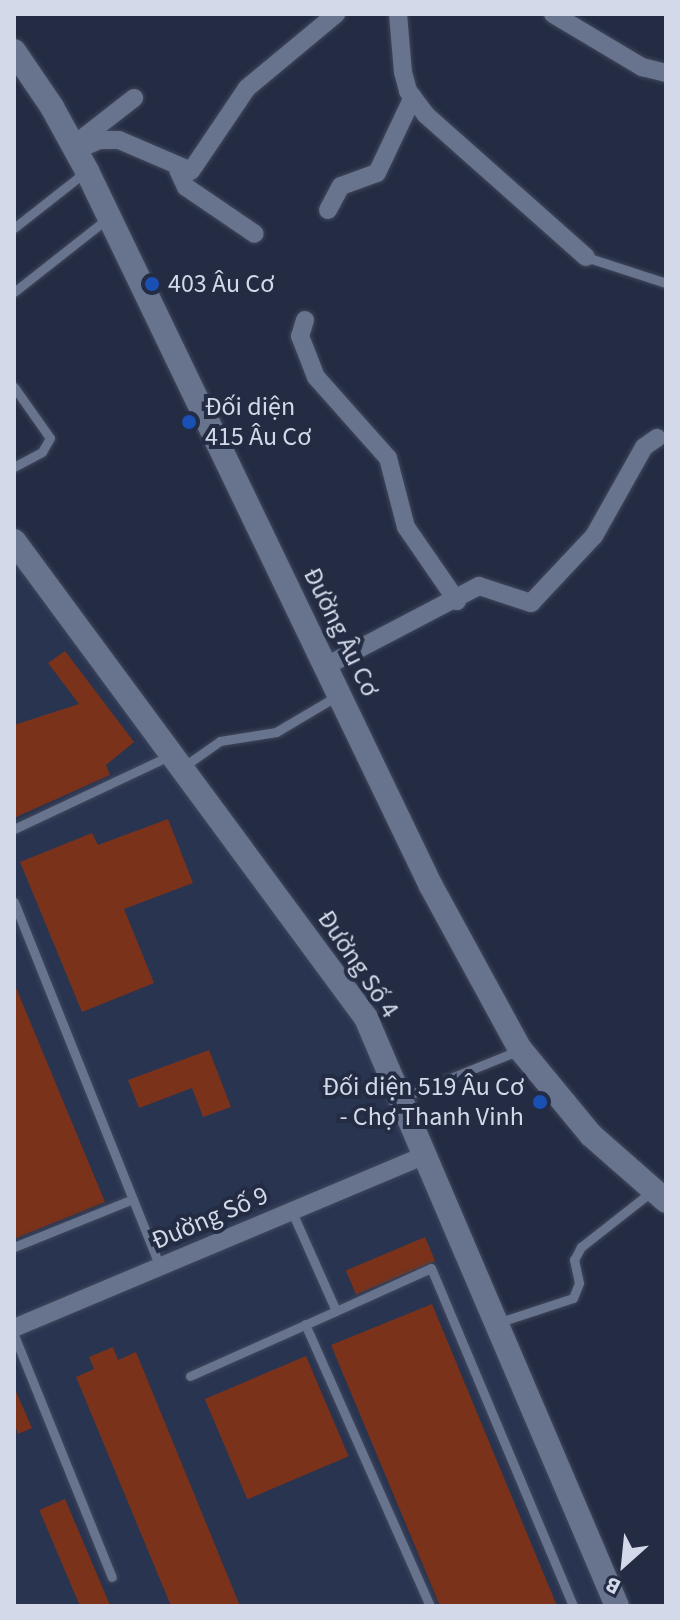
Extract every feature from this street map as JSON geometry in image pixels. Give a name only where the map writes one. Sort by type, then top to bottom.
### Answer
[{"type":"main road","name":"Đường Âu Cơ","points":[[14,51],[79,155],[431,886],[520,1049],[556,1098],[660,1195]]},
{"type":"main road","name":"Đường Số 4","points":[[14,541],[366,1018],[617,1606]]},
{"type":"street","points":[[79,155],[100,140],[119,140],[178,170],[191,171],[247,88],[336,14]]},
{"type":"street","points":[[398,14],[403,72],[413,97],[426,115],[586,257]]},
{"type":"street","points":[[553,14],[623,57],[666,73]]},
{"type":"street","points":[[328,210],[341,186],[377,173],[413,97]]},
{"type":"street","points":[[79,155],[134,98]]},
{"type":"street","points":[[178,170],[186,187],[255,234]]},
{"type":"street","points":[[305,320],[300,336],[316,377],[388,458],[406,527],[457,601]]},
{"type":"street","points":[[326,666],[486,586],[531,603],[594,536],[644,447],[657,438]]},
{"type":"street","name":"Đường Số 9","points":[[14,1328],[426,1155]]},
{"type":"lane","points":[[14,228],[79,155]]},
{"type":"lane","points":[[14,292],[108,218]]},
{"type":"lane","points":[[586,257],[666,283]]},
{"type":"lane","points":[[14,387],[50,438],[42,452],[14,467]]},
{"type":"lane","points":[[14,829],[220,741],[276,732],[340,695]]},
{"type":"lane","points":[[14,902],[160,1267]]},
{"type":"lane","points":[[401,1098],[520,1049]]},
{"type":"lane","points":[[497,1323],[573,1298],[579,1283],[574,1260],[581,1247],[660,1195]]},
{"type":"lane","points":[[14,1247],[133,1199]]},
{"type":"lane","points":[[292,1212],[336,1311]]},
{"type":"lane","points":[[190,1376],[431,1268],[573,1606]]},
{"type":"lane","points":[[305,1324],[430,1606]]},
{"type":"lane","points":[[14,1335],[112,1577]]},
{"type":"shaded area","points":[[14,541],[366,1018],[613,1606],[14,1606]]},
{"type":"building","points":[[65,651],[134,742],[106,765],[110,775],[14,818],[14,725],[79,704],[48,663]]},
{"type":"building","points":[[168,819],[193,883],[124,909],[154,983],[82,1012],[20,862],[92,833],[98,845]]},
{"type":"building","points":[[14,983],[105,1202],[14,1239]]},
{"type":"building","points":[[209,1050],[231,1107],[203,1117],[192,1088],[139,1108],[128,1080]]},
{"type":"building","points":[[425,1237],[435,1261],[356,1295],[346,1271]]},
{"type":"building","points":[[432,1304],[557,1606],[440,1606],[331,1345]]},
{"type":"building","points":[[113,1347],[118,1360],[136,1352],[240,1606],[171,1606],[76,1377],[94,1369],[89,1357]]},
{"type":"building","points":[[306,1356],[349,1456],[247,1499],[205,1399]]},
{"type":"building","points":[[14,1387],[32,1428],[18,1434],[14,1423]]},
{"type":"building","points":[[65,1499],[110,1606],[80,1606],[39,1510]]},
{"type":"place","name":"403 Âu Cơ","points":[[152,284]]},
{"type":"place","name":"Đối diện 415 Âu Cơ","points":[[189,422]]},
{"type":"place","name":"Đối diện 519 Âu Cơ - Chợ Thanh Vinh","points":[[540,1102]]}]
